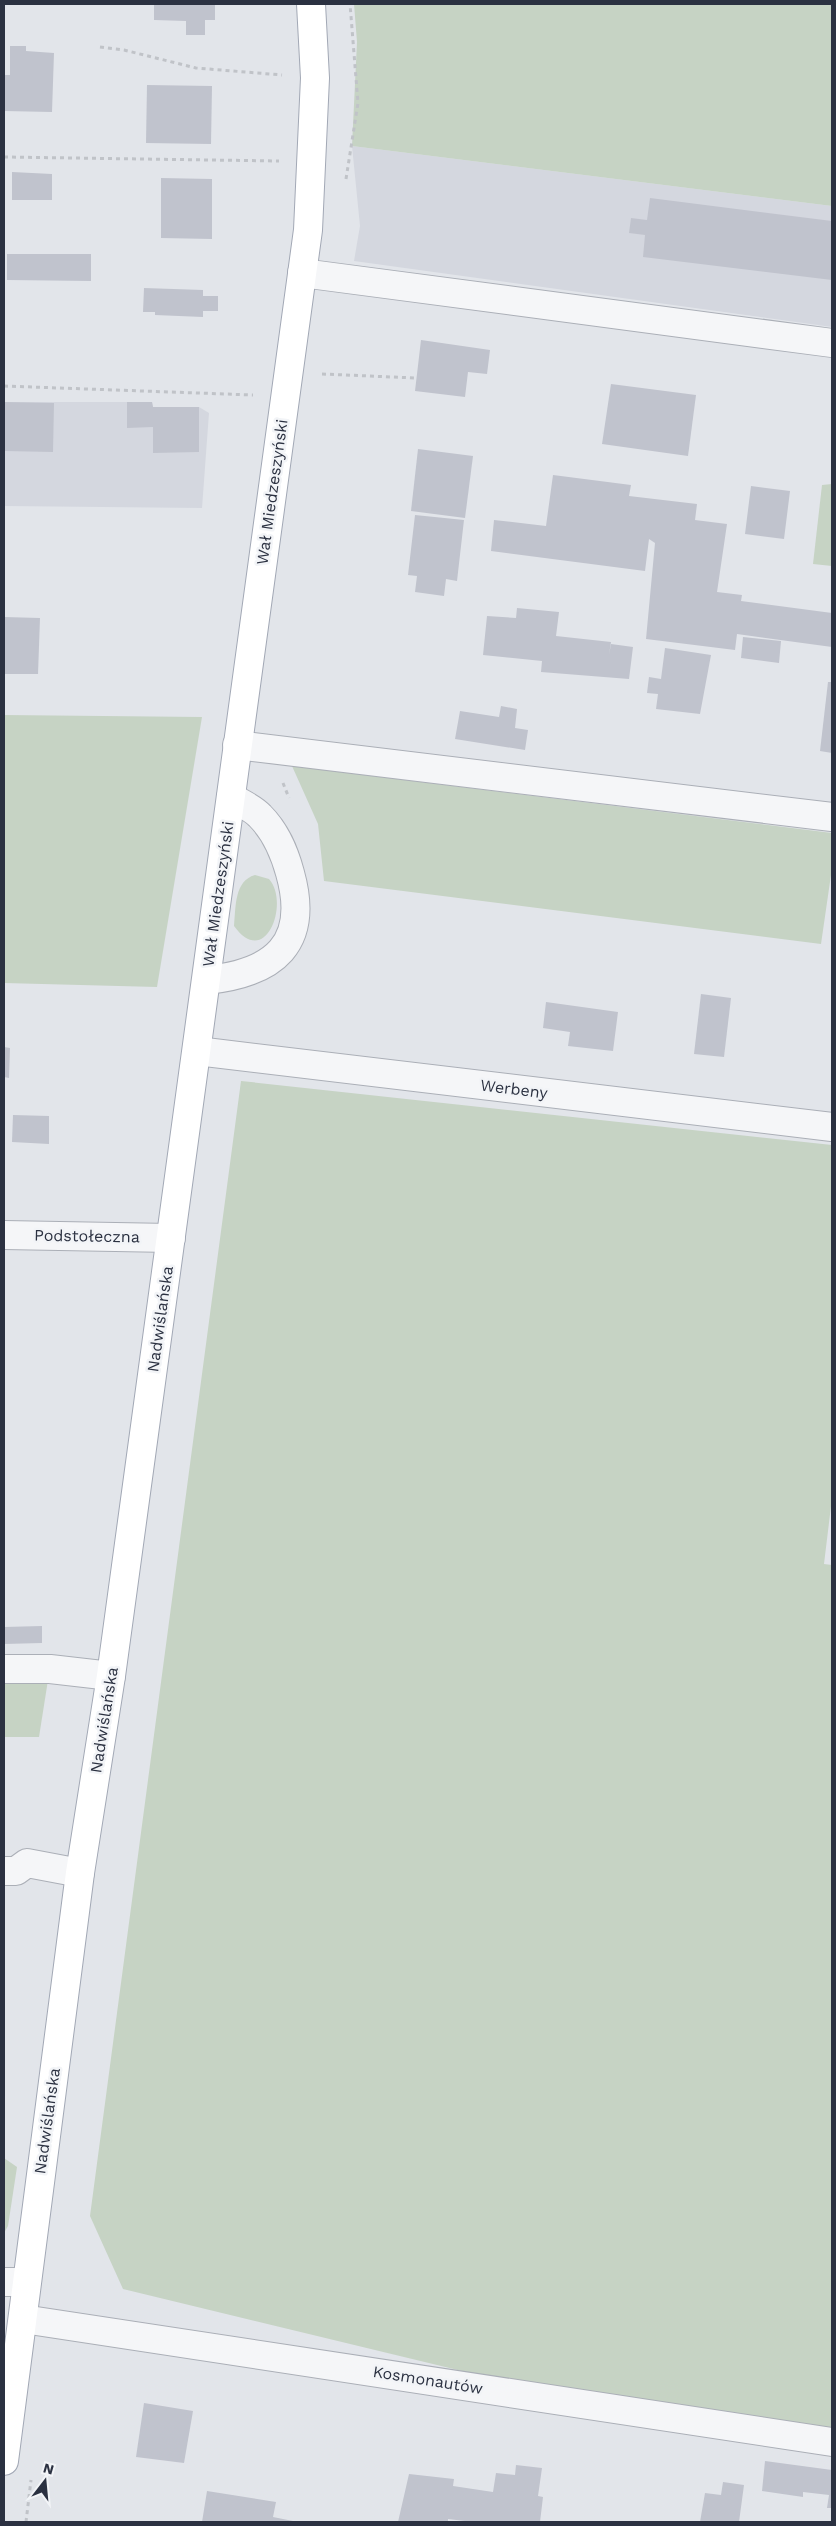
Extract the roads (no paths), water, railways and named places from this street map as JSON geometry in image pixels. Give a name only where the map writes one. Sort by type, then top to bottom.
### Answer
[{"type":"main road","name":"Wał Miedzeszyński","points":[[206,980],[308,230],[315,78],[311,4]]},
{"type":"main road","name":"Nadwiślańska","points":[[4,2461],[23,2319],[15,2282],[111,1676],[206,980]]},
{"type":"street","points":[[302,273],[832,343]]},
{"type":"street","points":[[237,745],[832,817]]},
{"type":"street","points":[[206,980],[226,978],[253,971],[268,962],[282,950],[295,925],[293,884],[282,845],[260,814],[231,797]]},
{"type":"street","name":"Werbeny","points":[[197,1051],[832,1126]]},
{"type":"street","name":"Podstołeczna","points":[[4,1235],[171,1238]]},
{"type":"street","points":[[4,1669],[56,1670],[111,1676]]},
{"type":"street","points":[[4,1871],[16,1871],[27,1863],[80,1873]]},
{"type":"street","name":"Kosmonautów","points":[[23,2319],[832,2442]]}]
